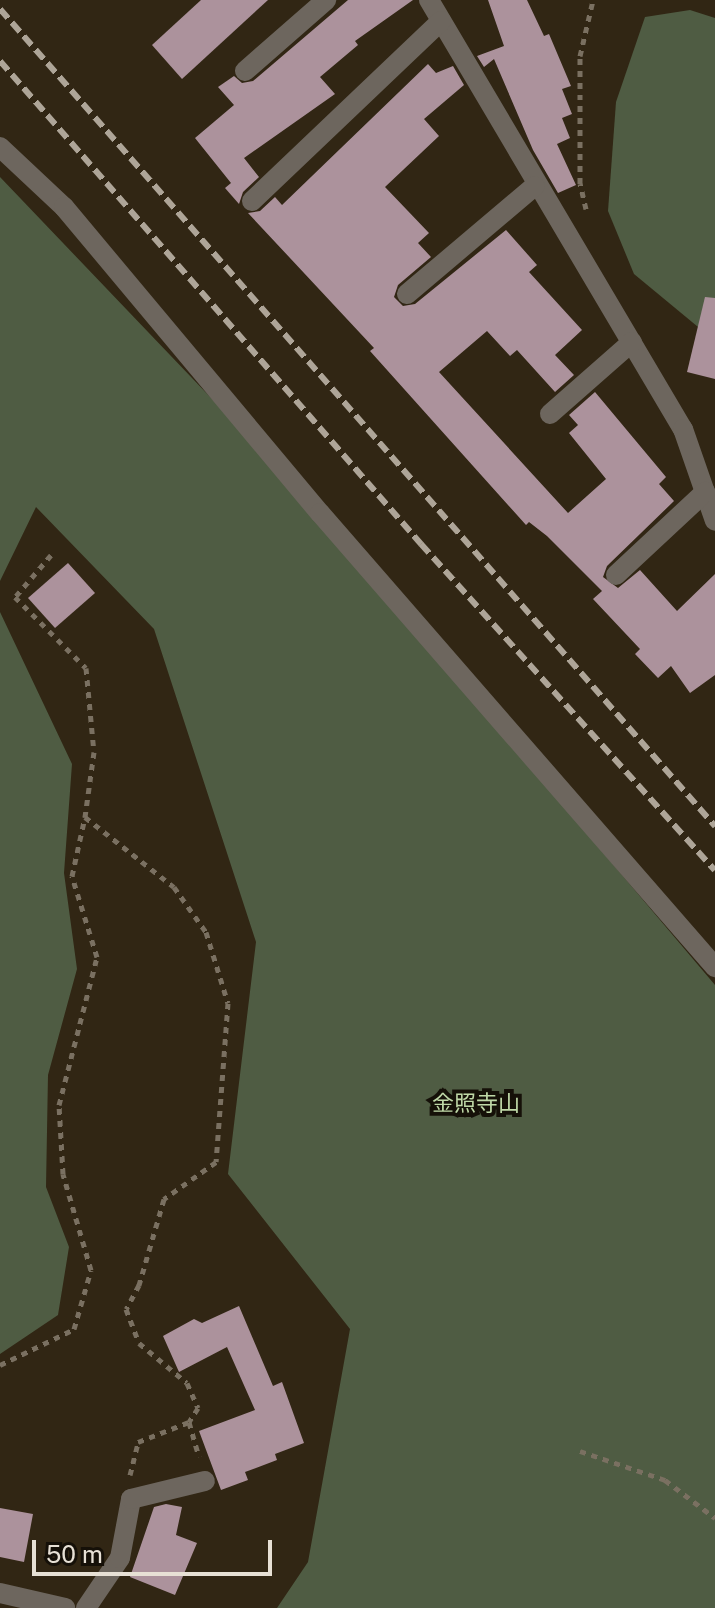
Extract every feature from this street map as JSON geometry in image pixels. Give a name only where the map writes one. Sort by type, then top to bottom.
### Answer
[{"type":"street","points":[[245,71],[326,0]]},
{"type":"street","points":[[429,0],[570,247],[632,342],[683,429],[715,521]]},
{"type":"street","points":[[252,201],[441,21]]},
{"type":"street","points":[[0,147],[64,207],[320,513],[715,967]]},
{"type":"street","points":[[407,294],[535,186]]},
{"type":"street","points":[[550,414],[632,342]]},
{"type":"street","points":[[616,575],[705,492]]},
{"type":"street","points":[[86,1608],[120,1558],[131,1499],[205,1481]]},
{"type":"street","points":[[0,1593],[65,1608]]},
{"type":"path","points":[[570,247],[591,236],[580,184],[580,70],[593,0]]},
{"type":"path","points":[[0,1365],[74,1329],[91,1270],[63,1174],[59,1105],[97,957],[72,876],[85,817],[94,752],[86,668],[15,597],[51,555]]},
{"type":"path","points":[[85,817],[174,887],[206,932],[228,1003],[216,1162],[164,1199],[139,1285],[126,1309],[139,1343],[187,1383],[198,1408],[189,1422],[138,1442],[129,1478],[131,1499]]},
{"type":"path","points":[[189,1422],[205,1481]]},
{"type":"path","points":[[580,1451],[665,1480],[715,1518]]},
{"type":"green space","points":[[690,10],[715,18],[715,341],[634,274],[608,211],[616,102],[645,17]]},
{"type":"green space","name":"金照寺山","points":[[0,177],[276,466],[715,985],[715,1608],[277,1608],[308,1562],[350,1329],[228,1174],[256,942],[154,629],[36,507],[0,581]]},
{"type":"green space","points":[[0,612],[72,764],[64,873],[77,969],[48,1075],[46,1187],[69,1247],[58,1315],[0,1354]]},
{"type":"building","points":[[201,0],[268,0],[182,79],[152,45]]},
{"type":"building","points":[[348,0],[413,0],[355,41],[358,45],[320,77],[335,94],[244,158],[259,177],[243,192],[239,204],[225,188],[231,183],[195,138],[234,105],[218,87],[234,76],[242,83],[253,81]]},
{"type":"building","points":[[488,0],[527,0],[544,36],[549,34],[571,86],[562,89],[572,114],[562,118],[570,138],[557,144],[576,185],[558,193],[533,150],[494,59],[484,67],[477,56],[504,46]]},
{"type":"building","points":[[428,64],[436,73],[453,66],[464,85],[424,119],[439,136],[385,187],[429,233],[418,243],[431,257],[398,285],[394,297],[403,306],[415,304],[506,230],[537,265],[529,272],[582,330],[555,355],[574,375],[555,392],[517,350],[510,356],[487,331],[439,372],[568,513],[606,479],[569,433],[578,425],[569,415],[595,392],[666,477],[659,484],[674,501],[607,566],[603,577],[618,588],[640,570],[677,611],[715,574],[715,675],[690,693],[671,666],[658,678],[635,654],[640,649],[593,599],[602,591],[547,536],[529,522],[526,525],[370,351],[374,348],[248,213],[260,211],[275,197],[282,205]]},
{"type":"building","points":[[705,297],[715,298],[715,379],[687,372]]},
{"type":"building","points":[[68,563],[95,593],[55,628],[28,598]]},
{"type":"building","points":[[239,1306],[273,1386],[282,1382],[304,1443],[275,1454],[277,1460],[245,1472],[248,1480],[221,1490],[199,1431],[255,1410],[227,1347],[179,1372],[163,1336],[194,1319],[202,1323]]},
{"type":"building","points":[[166,1504],[182,1507],[176,1535],[197,1543],[175,1595],[130,1577],[154,1507]]},
{"type":"building","points":[[0,1508],[33,1514],[24,1562],[0,1557]]},
{"type":"railway","points":[[0,9],[715,826]]},
{"type":"railway","points":[[0,61],[421,544],[715,870]]}]
